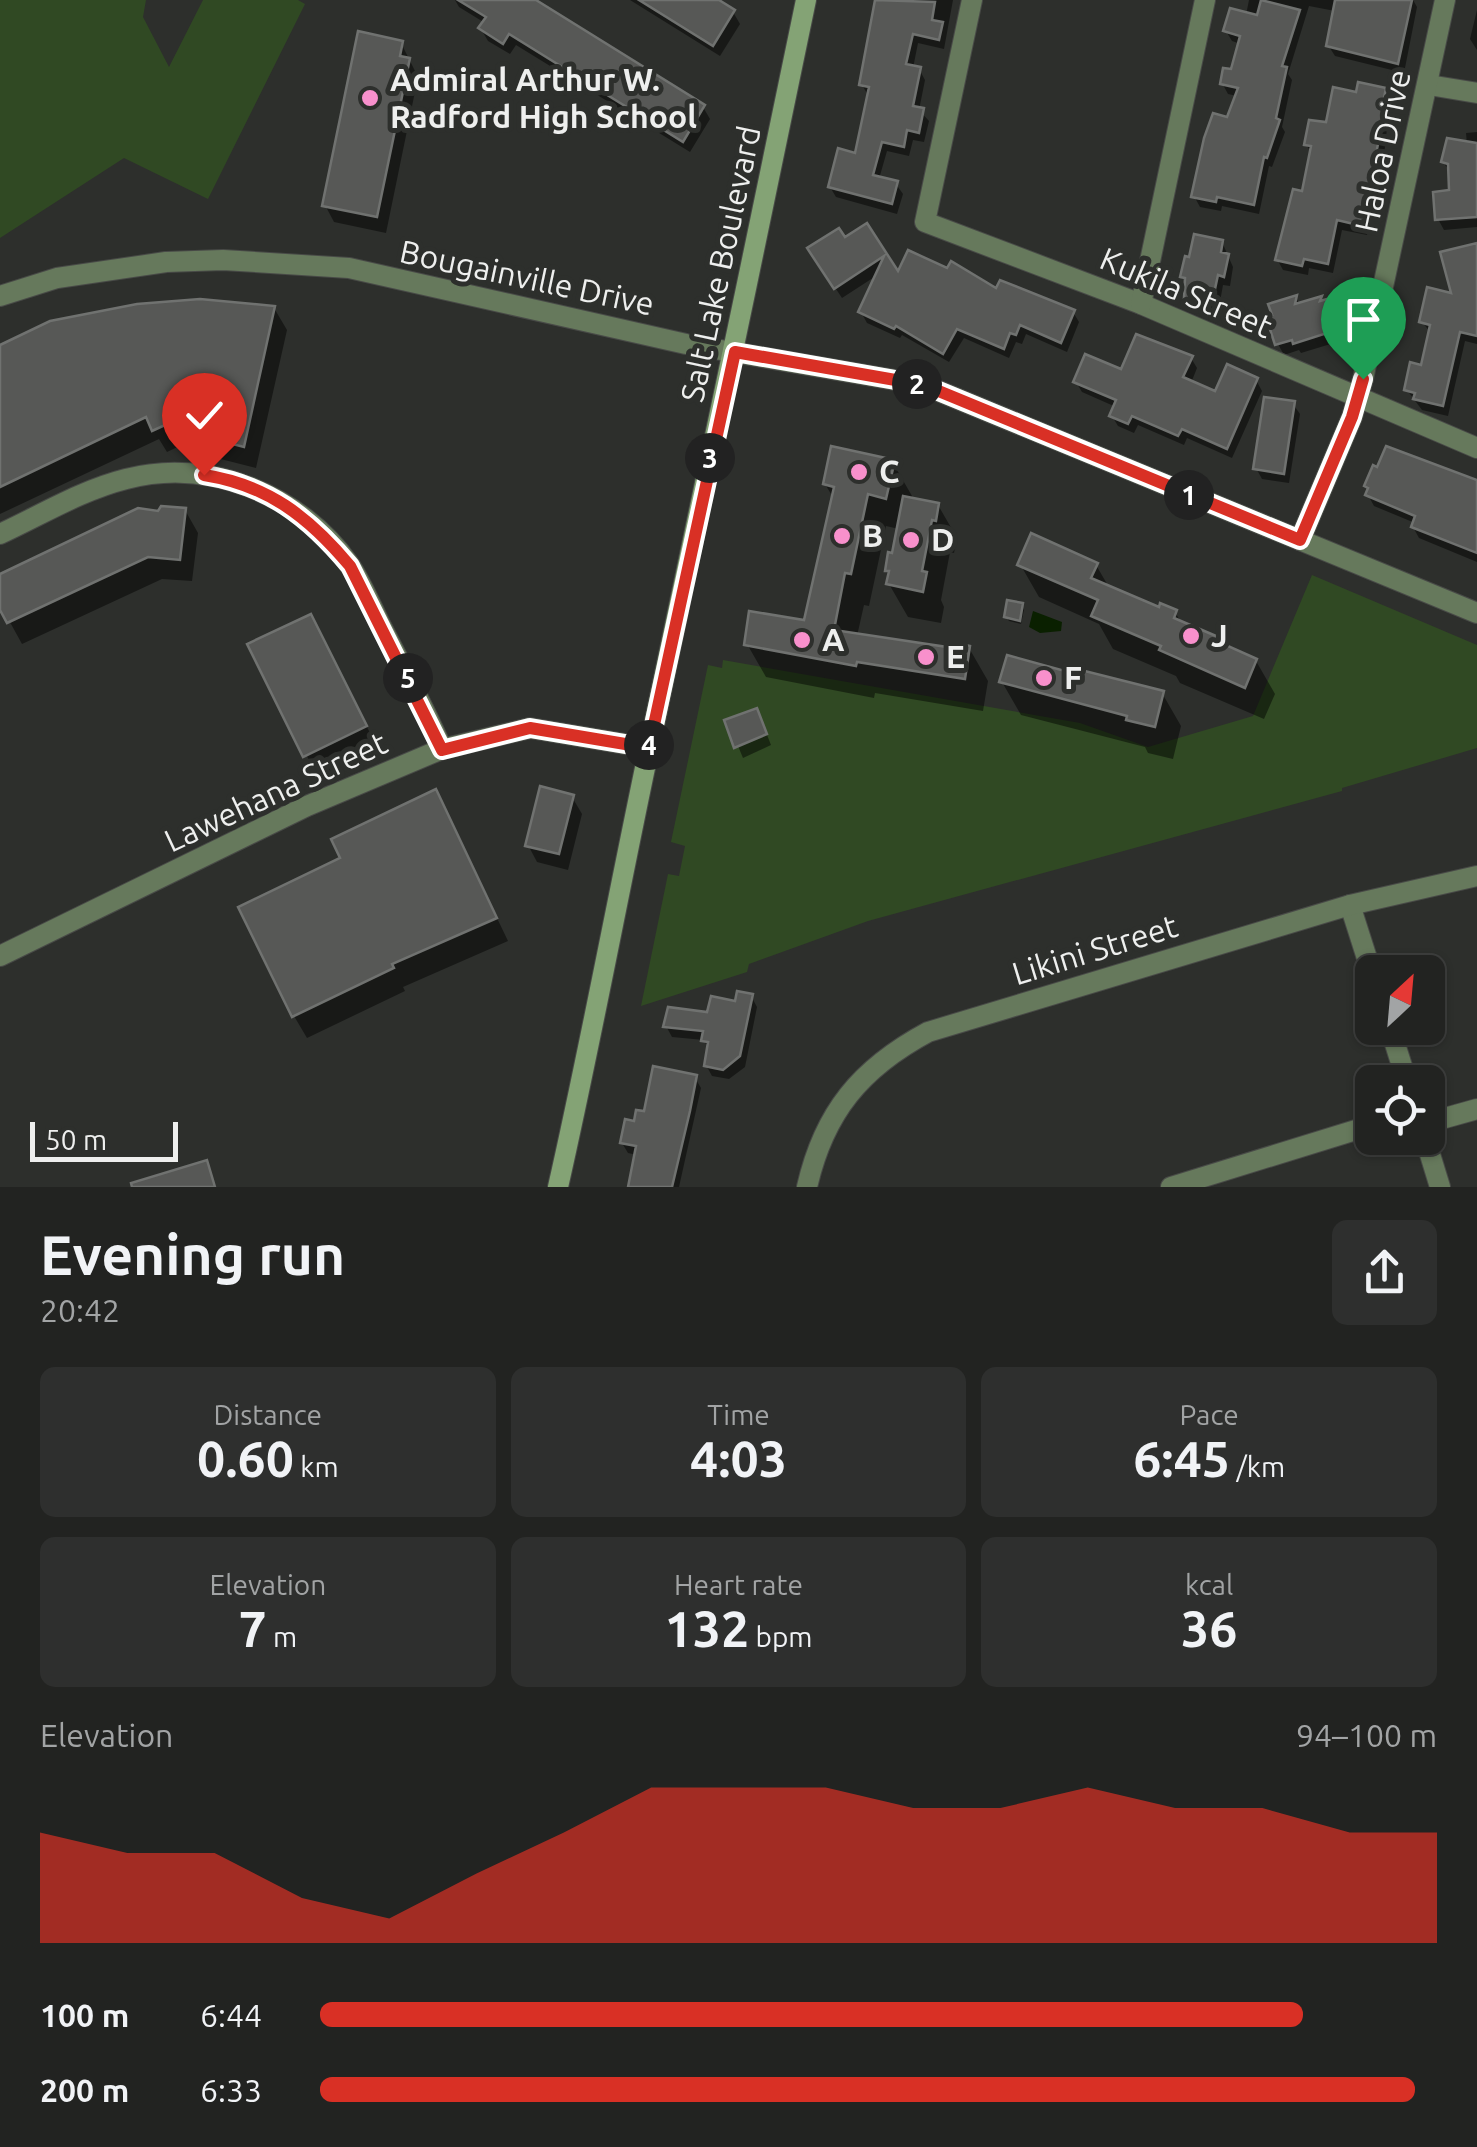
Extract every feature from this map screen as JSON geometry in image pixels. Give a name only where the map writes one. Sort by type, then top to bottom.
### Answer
[{"type":"main road","name":"Salt Lake Boulevard","points":[[558,1187],[806,0]]},
{"type":"street","name":"Kukila Street","points":[[972,0],[925,222],[1140,304],[1477,448]]},
{"type":"street","points":[[1140,304],[1205,0]]},
{"type":"street","name":"Haloa Drive","points":[[1300,540],[1357,398],[1445,0]]},
{"type":"street","points":[[1428,84],[1477,93]]},
{"type":"street","name":"Bougainville Drive","points":[[0,296],[57,278],[108,268],[223,260],[348,268],[735,352],[924,385],[1477,613]]},
{"type":"street","points":[[0,534],[102,486],[130,478],[204,475],[247,485],[297,511],[350,566],[442,750]]},
{"type":"street","name":"Lawehana Street","points":[[0,956],[307,806],[442,750],[530,728],[649,748]]},
{"type":"street","name":"Likini Street","points":[[808,1187],[815,1153],[846,1096],[872,1068],[928,1032],[1350,905],[1477,876]]},
{"type":"street","points":[[1350,905],[1366,955]]},
{"type":"street","points":[[1445,1118],[1477,1109]]},
{"type":"street","points":[[1172,1187],[1355,1130]]},
{"type":"street","points":[[1430,1155],[1440,1187]]},
{"type":"shaded area","points":[[0,0],[146,0],[143,17],[169,67],[203,0],[298,0],[305,4],[208,199],[124,158],[0,238]]},
{"type":"shaded area","points":[[1312,575],[1477,645],[1477,748],[1342,791],[868,921],[749,964],[747,972],[641,1006],[668,874],[679,876],[685,846],[671,842],[708,665],[722,668],[723,660],[1080,723],[1148,747],[1253,716]]},
{"type":"shaded area","points":[[1033,611],[1062,622],[1061,631],[1040,633],[1029,627]]},
{"type":"building","points":[[458,0],[536,0],[705,105],[683,142],[509,34],[503,44],[478,28],[486,17]]},
{"type":"building","points":[[639,0],[719,0],[735,10],[713,46]]},
{"type":"building","points":[[875,0],[935,2],[932,20],[943,22],[939,40],[913,34],[906,64],[921,67],[913,106],[924,108],[919,133],[907,130],[904,147],[882,142],[873,175],[898,181],[892,204],[828,187],[838,148],[855,153],[869,87],[859,85]]},
{"type":"building","points":[[1261,0],[1300,10],[1282,66],[1287,67],[1276,118],[1280,120],[1267,158],[1264,157],[1254,205],[1217,197],[1216,202],[1191,197],[1213,113],[1227,117],[1238,88],[1220,84],[1223,68],[1231,69],[1240,36],[1223,31],[1230,8],[1257,15]]},
{"type":"building","points":[[1335,0],[1412,0],[1398,64],[1326,46]]},
{"type":"building","points":[[358,31],[403,41],[400,56],[410,58],[377,217],[322,206]]},
{"type":"building","points":[[1358,82],[1386,88],[1387,98],[1362,226],[1337,220],[1328,264],[1304,259],[1302,266],[1275,260],[1293,189],[1302,191],[1311,146],[1304,145],[1309,120],[1326,122],[1333,87],[1356,92]]},
{"type":"building","points":[[1447,138],[1477,143],[1477,217],[1435,220],[1433,192],[1449,190],[1448,164],[1441,162]]},
{"type":"building","points":[[867,223],[898,271],[908,250],[947,268],[951,261],[996,288],[1000,280],[1075,310],[1061,343],[1020,325],[1016,335],[1010,333],[1004,349],[957,329],[943,354],[896,326],[894,329],[858,312],[884,256],[834,289],[807,248],[839,228],[845,237]]},
{"type":"building","points":[[1194,234],[1223,240],[1221,252],[1229,254],[1224,277],[1218,275],[1212,303],[1184,298],[1185,278],[1180,277]]},
{"type":"building","points":[[1477,243],[1477,336],[1460,332],[1443,406],[1413,399],[1415,393],[1404,390],[1410,362],[1421,365],[1430,325],[1419,322],[1427,287],[1451,293],[1440,252]]},
{"type":"building","points":[[1297,295],[1295,304],[1322,296],[1320,301],[1334,297],[1343,328],[1293,344],[1292,340],[1275,345],[1266,317],[1272,315],[1268,304]]},
{"type":"building","points":[[200,299],[275,306],[244,447],[181,431],[176,420],[152,431],[146,417],[0,487],[0,345],[50,321],[137,304]]},
{"type":"building","points":[[1136,334],[1193,356],[1183,377],[1215,391],[1227,364],[1258,378],[1227,449],[1182,429],[1178,436],[1132,416],[1128,424],[1109,416],[1116,400],[1073,382],[1085,354],[1121,369]]},
{"type":"building","points":[[1264,397],[1295,401],[1284,474],[1253,469]]},
{"type":"building","points":[[831,446],[895,460],[886,499],[868,494],[851,574],[845,573],[834,630],[954,648],[955,643],[970,646],[965,679],[857,662],[856,666],[744,645],[749,611],[804,620],[834,487],[823,484]]},
{"type":"building","points":[[1386,446],[1477,480],[1477,553],[1411,527],[1415,516],[1365,495],[1368,488],[1364,486],[1373,465],[1377,467]]},
{"type":"building","name":"D","points":[[903,496],[939,503],[922,571],[927,572],[923,592],[886,584],[888,552],[892,553]]},
{"type":"building","points":[[161,506],[186,508],[180,560],[148,557],[7,623],[0,610],[0,574],[138,508],[158,511]]},
{"type":"building","name":"J","points":[[1031,533],[1098,563],[1091,578],[1159,607],[1160,603],[1177,610],[1174,618],[1257,659],[1245,688],[1091,616],[1098,600],[1017,565]]},
{"type":"building","points":[[1007,600],[1023,603],[1020,621],[1004,617]]},
{"type":"building","points":[[311,614],[367,726],[303,757],[247,644]]},
{"type":"building","points":[[1007,655],[1072,673],[1073,668],[1164,691],[1155,727],[999,682]]},
{"type":"building","points":[[757,708],[767,734],[734,748],[724,720]]},
{"type":"building","points":[[540,786],[574,795],[559,854],[525,846]]},
{"type":"building","points":[[436,789],[497,918],[392,964],[394,968],[292,1017],[238,907],[340,858],[331,839]]},
{"type":"building","points":[[737,991],[753,994],[740,1056],[723,1070],[704,1066],[708,1042],[701,1041],[703,1031],[663,1027],[668,1007],[707,1012],[711,996],[735,1001]]},
{"type":"building","points":[[653,1066],[697,1075],[690,1111],[672,1187],[628,1187],[636,1146],[620,1143],[625,1119],[634,1121],[636,1110],[644,1111]]},
{"type":"building","points":[[207,1160],[215,1187],[132,1187],[131,1183]]},
{"type":"place","name":"Admiral Arthur W. Radford High School","points":[[370,98]]},
{"type":"place","name":"C","points":[[859,472]]},
{"type":"place","name":"B","points":[[842,536]]},
{"type":"place","name":"D","points":[[911,540]]},
{"type":"place","name":"J","points":[[1191,636]]},
{"type":"place","name":"A","points":[[802,640]]},
{"type":"place","name":"E","points":[[926,657]]},
{"type":"place","name":"F","points":[[1044,678]]},
{"type":"route","points":[[204,475],[247,485],[297,511],[332,545],[350,566],[442,750],[530,728],[649,748],[735,352],[924,385],[1300,540],[1352,417],[1363,379]]}]
